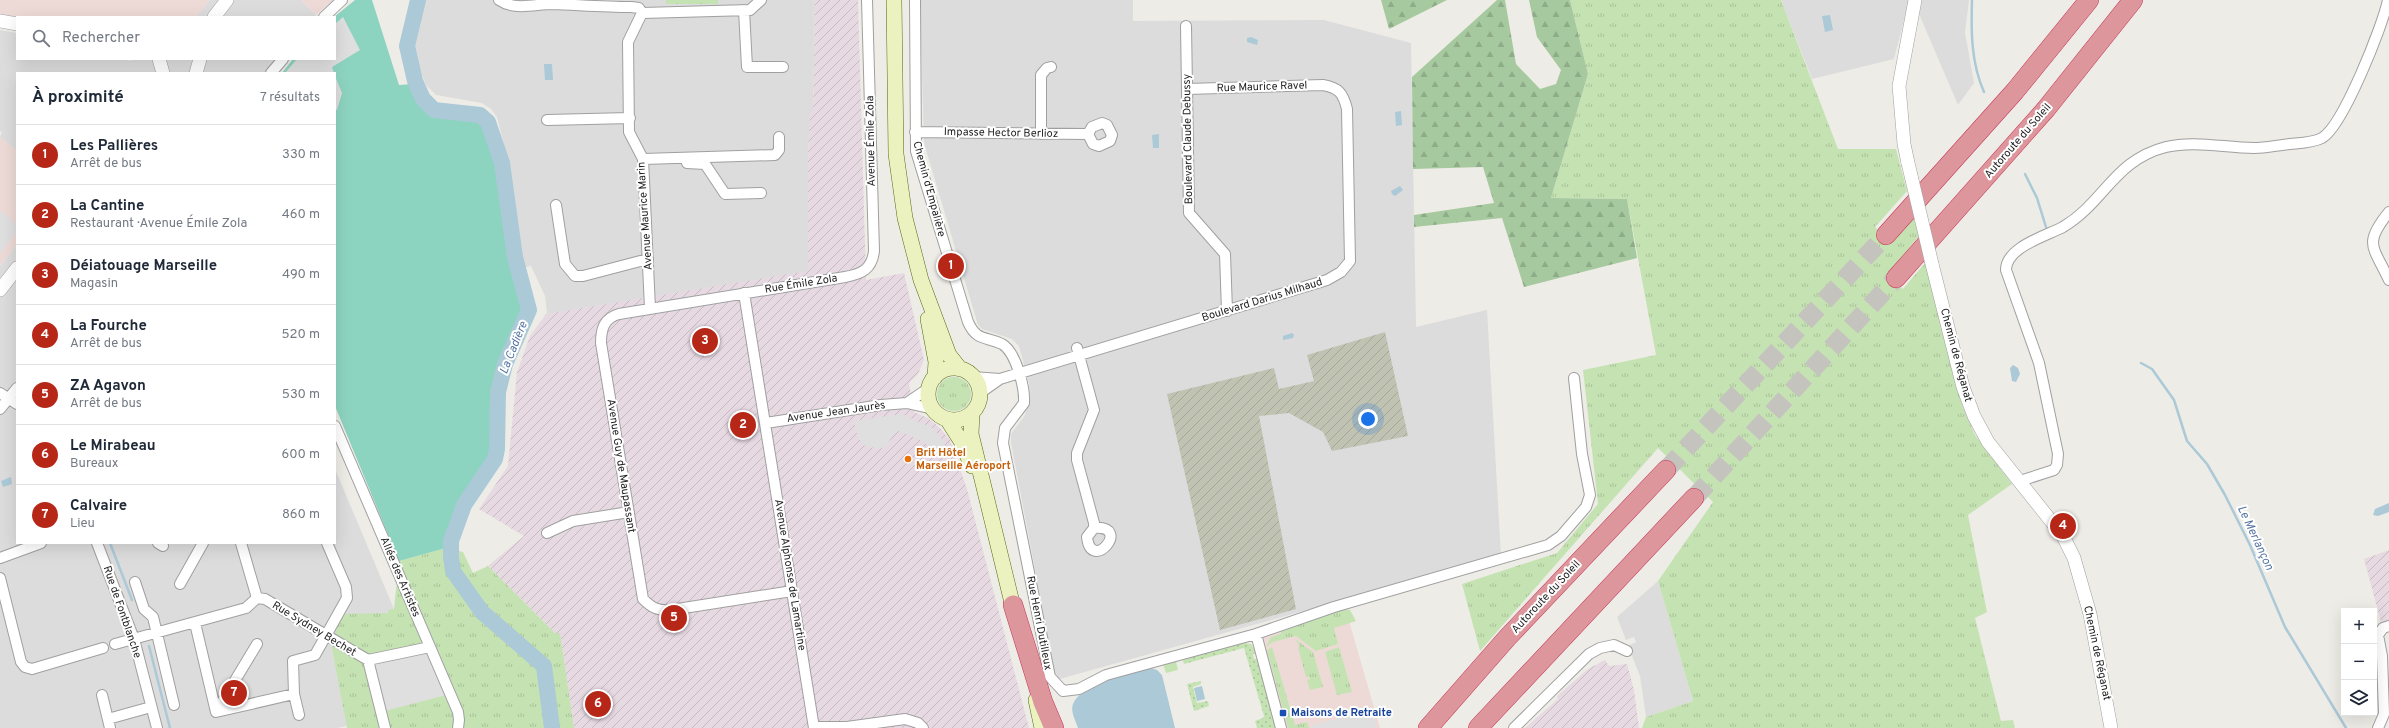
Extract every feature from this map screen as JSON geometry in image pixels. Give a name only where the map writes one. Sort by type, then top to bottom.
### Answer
[{"type":"highway","points":[[1886,235],[2015,91],[2089,0]]},
{"type":"highway","name":"Autoroute du Soleil","points":[[1896,278],[2046,109],[2134,0]]},
{"type":"highway","name":"Autoroute du Soleil","points":[[1428,728],[1507,638],[1666,470]]},
{"type":"highway","points":[[1478,728],[1694,498]]},
{"type":"highway","points":[[1013,605],[1043,702],[1045,727]]},
{"type":"highway","points":[[1417,728],[1507,638]]},
{"type":"main road","points":[[894,0],[896,154],[910,243],[921,280],[949,355],[960,369],[973,377],[980,393],[976,407],[972,413],[971,434],[989,514],[1013,605]]},
{"type":"main road","points":[[921,280],[936,362],[929,401],[932,409],[947,420],[966,453],[989,514]]},
{"type":"main road","points":[[932,382],[946,369],[960,369]]},
{"type":"main road","points":[[947,420],[956,420],[972,413]]},
{"type":"street","points":[[215,16],[227,0]]},
{"type":"street","points":[[325,16],[342,0]]},
{"type":"street","points":[[499,0],[505,4],[521,7],[551,4],[631,7],[639,8],[642,13],[750,10],[761,0]]},
{"type":"street","name":"Avenue Émile Zola","points":[[858,275],[866,270],[871,263],[874,251],[867,0]]},
{"type":"street","name":"Chemin d'Empalière","points":[[915,0],[914,132],[916,151],[968,322],[976,335],[1006,348],[1019,373]]},
{"type":"street","name":"Chemin de Réganat","points":[[1916,0],[1898,86],[1904,144],[1963,387],[1972,411],[1988,442],[2063,536],[2074,558],[2090,614],[2111,728]]},
{"type":"street","points":[[2020,481],[2054,470],[2057,465],[2058,454],[2039,363],[2006,270],[2006,262],[2011,255],[2037,238],[2063,226],[2080,214],[2120,171],[2148,154],[2167,147],[2187,144],[2254,148],[2311,142],[2323,137],[2338,118],[2360,74],[2375,40],[2388,0]]},
{"type":"street","points":[[744,10],[747,67],[783,67]]},
{"type":"street","name":"Avenue Maurice Marin","points":[[642,13],[628,42],[629,132],[643,162],[650,308]]},
{"type":"street","points":[[0,21],[16,24]]},
{"type":"street","name":"Boulevard Claude Debussy","points":[[1186,26],[1189,213],[1225,254],[1227,311]]},
{"type":"street","points":[[158,60],[163,72]]},
{"type":"street","points":[[196,72],[200,60]]},
{"type":"street","points":[[272,72],[282,60]]},
{"type":"street","points":[[1041,134],[1041,76],[1047,68],[1051,68]]},
{"type":"street","name":"Rue Maurice Ravel","points":[[1187,89],[1323,85],[1336,88]]},
{"type":"street","name":"Boulevard Darius Milhaud","points":[[980,393],[1000,380],[1078,352],[1227,311],[1327,280],[1341,272],[1350,261],[1347,109],[1344,96],[1336,88]]},
{"type":"street","points":[[547,120],[630,118]]},
{"type":"street","name":"Impasse Hector Berlioz","points":[[914,132],[1088,134]]},
{"type":"street","points":[[643,162],[775,155],[780,150],[779,137]]},
{"type":"street","points":[[643,162],[705,164],[725,194],[761,193]]},
{"type":"street","points":[[556,205],[566,264],[575,276],[583,276],[648,259]]},
{"type":"street","points":[[2389,212],[2376,228],[2372,238],[2375,250],[2389,280]]},
{"type":"street","points":[[0,290],[16,269]]},
{"type":"street","name":"Rue Émile Zola","points":[[744,293],[858,275]]},
{"type":"street","points":[[744,293],[766,423]]},
{"type":"street","name":"Avenue Guy de Maupassant","points":[[744,293],[650,308],[611,316],[605,323],[601,333],[601,343],[643,599],[650,607],[660,611],[792,591]]},
{"type":"street","points":[[1078,352],[1094,410],[1093,417],[1079,447],[1077,460],[1094,528]]},
{"type":"street","name":"Rue Henri Dutilleux","points":[[1019,373],[1024,403],[1005,428],[1003,442],[1050,677],[1054,684],[1063,691],[1072,691],[1106,675],[1256,634],[1334,607],[1402,589],[1542,548],[1561,536],[1586,507],[1590,496],[1589,484],[1582,454],[1574,378]]},
{"type":"street","name":"Boulevard Darius Milhaud","points":[[973,377],[1000,380]]},
{"type":"street","name":"Avenue Jean Jaurès","points":[[906,403],[932,382]]},
{"type":"street","points":[[0,408],[4,397],[16,389]]},
{"type":"street","points":[[4,397],[16,403]]},
{"type":"street","name":"Avenue Jean Jaurès","points":[[766,423],[881,405],[906,403],[932,409]]},
{"type":"street","name":"Avenue Alphonse de Lamartine","points":[[766,423],[814,728],[847,727],[905,719],[918,723],[923,728]]},
{"type":"street","name":"Allée des Artistes","points":[[336,428],[458,712],[460,720],[458,728]]},
{"type":"street","points":[[547,533],[573,521],[629,512]]},
{"type":"street","points":[[0,558],[38,544]]},
{"type":"street","name":"Rue de Fontblanche","points":[[97,544],[134,639],[157,728]]},
{"type":"street","points":[[180,584],[202,544]]},
{"type":"street","points":[[114,644],[246,608],[257,598],[241,544]]},
{"type":"street","points":[[300,714],[294,694],[293,661],[315,655],[347,598],[346,587],[327,544]]},
{"type":"street","points":[[0,578],[5,616],[21,662],[26,667],[32,669],[103,648]]},
{"type":"street","points":[[136,582],[144,609],[153,618],[174,704]]},
{"type":"street","name":"Rue Sydney Bechet","points":[[257,598],[265,599],[368,660],[430,647]]},
{"type":"street","points":[[195,623],[216,712]]},
{"type":"street","points":[[2378,728],[2384,714],[2382,656],[2378,635],[2383,628],[2389,626]]},
{"type":"street","points":[[1256,634],[1282,728]]},
{"type":"street","points":[[216,712],[257,644]]},
{"type":"street","points":[[1514,728],[1594,650],[1614,645],[1627,652]]},
{"type":"street","points":[[368,660],[385,728]]},
{"type":"street","points":[[216,712],[294,694]]},
{"type":"street","points":[[102,695],[109,723],[152,707]]},
{"type":"shaded area","points":[[0,0],[210,0],[197,16],[16,16],[16,18],[0,14]]},
{"type":"shaded area","points":[[210,0],[301,0],[316,15],[315,16],[197,16]]},
{"type":"shaded area","points":[[301,0],[333,0],[316,15]]},
{"type":"shaded area","points":[[421,0],[813,0],[815,2],[813,112],[811,112],[808,155],[808,272],[547,314],[545,296],[531,266],[521,268],[508,161],[497,117],[491,109],[482,103],[436,95],[426,85],[419,68],[412,38]]},
{"type":"shaded area","points":[[813,0],[858,0],[866,280],[904,273],[924,360],[918,374],[909,383],[914,412],[928,418],[939,427],[950,440],[967,489],[1029,728],[574,728],[560,634],[556,634],[488,566],[524,536],[479,509],[508,466],[517,372],[530,336],[546,314],[808,271],[808,155],[810,112],[813,112],[815,2]]},
{"type":"shaded area","points":[[920,0],[1133,0],[1133,21],[1324,20],[1411,43],[1416,327],[1487,310],[1501,556],[1056,680],[1011,443],[1011,434],[1025,415],[1030,396],[1029,383],[1019,346],[1012,339],[982,329],[978,325],[924,143]]},
{"type":"shaded area","points":[[1781,0],[1909,0],[1894,59],[1812,79]]},
{"type":"shaded area","points":[[1913,0],[1969,0],[1965,33],[1974,83],[1958,105]]},
{"type":"shaded area","points":[[343,17],[360,50],[332,67],[334,72],[286,72],[296,60],[336,60],[336,23]]},
{"type":"shaded area","points":[[0,30],[16,33],[16,60],[276,60],[265,72],[16,72],[16,150],[0,137],[2,132],[0,131]]},
{"type":"shaded area","points":[[336,78],[342,93],[336,110]]},
{"type":"shaded area","points":[[0,137],[16,150],[16,245],[0,266]]},
{"type":"shaded area","points":[[0,210],[16,224],[16,232],[0,254]]},
{"type":"shaded area","points":[[16,245],[16,544],[336,544],[336,471],[394,609],[331,644],[347,726],[337,728],[0,728],[0,266]]},
{"type":"shaded area","points":[[1385,332],[1408,436],[1332,451],[1323,432],[1289,413],[1259,416],[1296,609],[1220,630],[1167,394],[1274,368],[1279,389],[1314,381],[1307,355]]},
{"type":"shaded area","points":[[902,414],[934,429],[945,443],[945,447],[938,451],[918,439],[899,431],[895,432],[886,446],[880,449],[865,446],[858,438],[854,421]]},
{"type":"shaded area","points":[[2389,550],[2389,623],[2381,622],[2364,559]]},
{"type":"shaded area","points":[[1658,581],[1693,701],[1646,717],[1640,676],[1628,646],[1636,642],[1634,637],[1626,640],[1617,617]]},
{"type":"shaded area","points":[[1347,614],[1380,728],[1277,728],[1252,638]]},
{"type":"shaded area","points":[[430,647],[450,694],[381,712],[368,660]]},
{"type":"shaded area","points":[[1605,660],[1609,666],[1627,664],[1634,690],[1639,728],[1525,728],[1558,699],[1557,696],[1588,669]]},
{"type":"shaded area","points":[[1371,709],[1377,728],[1311,728],[1311,726]]},
{"type":"green space","points":[[355,0],[372,0],[399,85],[414,84],[421,99],[431,107],[441,112],[473,115],[481,118],[487,124],[498,156],[514,264],[527,305],[524,322],[506,358],[500,375],[495,406],[495,450],[492,459],[461,503],[446,548],[399,561],[336,408],[336,72],[283,72],[292,60],[336,60],[335,16]]},
{"type":"green space","points":[[666,0],[718,0],[718,4],[666,4]]},
{"type":"green space","points":[[1381,0],[1447,0],[1389,29]]},
{"type":"green space","points":[[1497,0],[1505,0],[1516,64],[1540,89],[1556,84],[1561,70],[1537,37],[1529,0],[1570,0],[1588,74],[1551,198],[1627,199],[1637,258],[1524,287],[1502,218],[1414,227],[1414,215],[1494,203],[1483,167],[1413,169],[1412,77]]},
{"type":"green space","points":[[1570,0],[1781,0],[1838,149],[1896,149],[1907,191],[1875,227],[1892,243],[1914,218],[1919,236],[1887,274],[1903,289],[1925,263],[1962,405],[1975,435],[2012,484],[1968,515],[1987,612],[1975,618],[2001,721],[2013,720],[2015,728],[1642,728],[1646,717],[1693,701],[1658,581],[1713,502],[1658,448],[1480,651],[1462,584],[1557,553],[1598,504],[1583,370],[1656,355],[1627,199],[1551,198],[1588,74]]},
{"type":"green space","points":[[951,377],[957,377],[961,378],[968,384],[971,394],[970,401],[964,408],[957,411],[951,411],[947,410],[940,404],[937,397],[937,391],[938,387],[944,380]]},
{"type":"green space","points":[[446,548],[463,552],[473,573],[488,566],[556,634],[560,633],[574,728],[347,728],[331,644],[342,614],[388,613],[388,610],[394,609],[399,561]]},
{"type":"green space","points":[[1345,609],[1350,610],[1356,621],[1334,628],[1338,644],[1316,651],[1296,636],[1273,642],[1266,647],[1271,637],[1281,634],[1281,631]]},
{"type":"green space","points":[[1295,639],[1313,652],[1323,687],[1310,690],[1307,680],[1310,679],[1309,677],[1306,677],[1298,647],[1300,646]]},
{"type":"green space","points":[[1241,642],[1251,644],[1257,653],[1253,654],[1254,659],[1259,659],[1278,728],[1257,728],[1255,721],[1263,718],[1264,716],[1244,648],[1184,664],[1182,658]]},
{"type":"green space","points":[[1272,647],[1295,725],[1307,722],[1309,728],[1288,728],[1267,650]]},
{"type":"green space","points":[[1339,647],[1352,692],[1337,695],[1325,652]]},
{"type":"green space","points":[[1176,661],[1178,670],[1166,673],[1163,664]]},
{"type":"green space","points":[[1201,681],[1201,684],[1193,687],[1197,703],[1208,701],[1209,706],[1194,711],[1187,684]]},
{"type":"water","points":[[1830,15],[1833,30],[1825,32],[1822,16]]},
{"type":"water","points":[[1251,37],[1258,40],[1257,45],[1247,42],[1247,38]]},
{"type":"water","points":[[544,64],[552,64],[553,80],[545,80]]},
{"type":"water","points":[[1401,111],[1402,125],[1396,126],[1395,112]]},
{"type":"water","points":[[1159,134],[1159,148],[1153,148],[1152,135]]},
{"type":"water","points":[[1400,186],[1403,190],[1395,196],[1392,194],[1391,191]]},
{"type":"water","points":[[1292,333],[1294,335],[1293,338],[1283,340],[1283,336]]},
{"type":"water","points":[[2013,365],[2018,368],[2020,374],[2016,382],[2012,381],[2010,368]]},
{"type":"water","points":[[11,477],[12,484],[3,487],[1,481]]},
{"type":"water","points":[[2389,503],[2389,512],[2378,516],[2373,515],[2375,509]]},
{"type":"water","points":[[1151,668],[1157,670],[1162,675],[1175,728],[1078,728],[1072,707],[1078,697],[1096,685],[1120,675]]},
{"type":"water","points":[[1202,686],[1205,699],[1197,701],[1194,688]]},
{"type":"waterway","name":"La Cadière","points":[[418,0],[407,46],[415,81],[423,99],[434,110],[480,115],[488,122],[502,163],[515,257],[529,310],[505,364],[498,392],[497,449],[495,459],[464,505],[451,541],[453,571],[482,612],[544,666],[552,728]]},
{"type":"waterway","name":"Le Merlançon","points":[[1972,0],[1972,35],[1974,58],[1976,70],[1984,92]]},
{"type":"waterway","name":"Le Merlançon","points":[[2025,174],[2037,198],[2046,227]]},
{"type":"waterway","name":"Le Merlançon","points":[[2141,363],[2152,369],[2174,400],[2187,441],[2207,464],[2225,495],[2250,545],[2285,627],[2346,728]]},
{"type":"waterway","points":[[110,544],[132,600]]},
{"type":"waterway","points":[[149,646],[170,728]]},
{"type":"tunnel","points":[[1666,470],[1886,235]]},
{"type":"tunnel","points":[[1694,498],[1896,278]]},
{"type":"place","name":"Les Pallières","points":[[951,266]]},
{"type":"place","name":"Déiatouage Marseille","points":[[705,341]]},
{"type":"place","name":"La Cantine","points":[[743,425]]},
{"type":"place","name":"Brit Hôtel Marseille Aéroport","points":[[908,459]]},
{"type":"place","name":"La Fourche","points":[[2063,526]]},
{"type":"place","name":"ZA Agavon","points":[[674,618]]},
{"type":"place","name":"Calvaire","points":[[234,693]]},
{"type":"place","name":"Le Mirabeau","points":[[598,704]]},
{"type":"place","name":"Maisons de Retraite","points":[[1283,713]]}]
